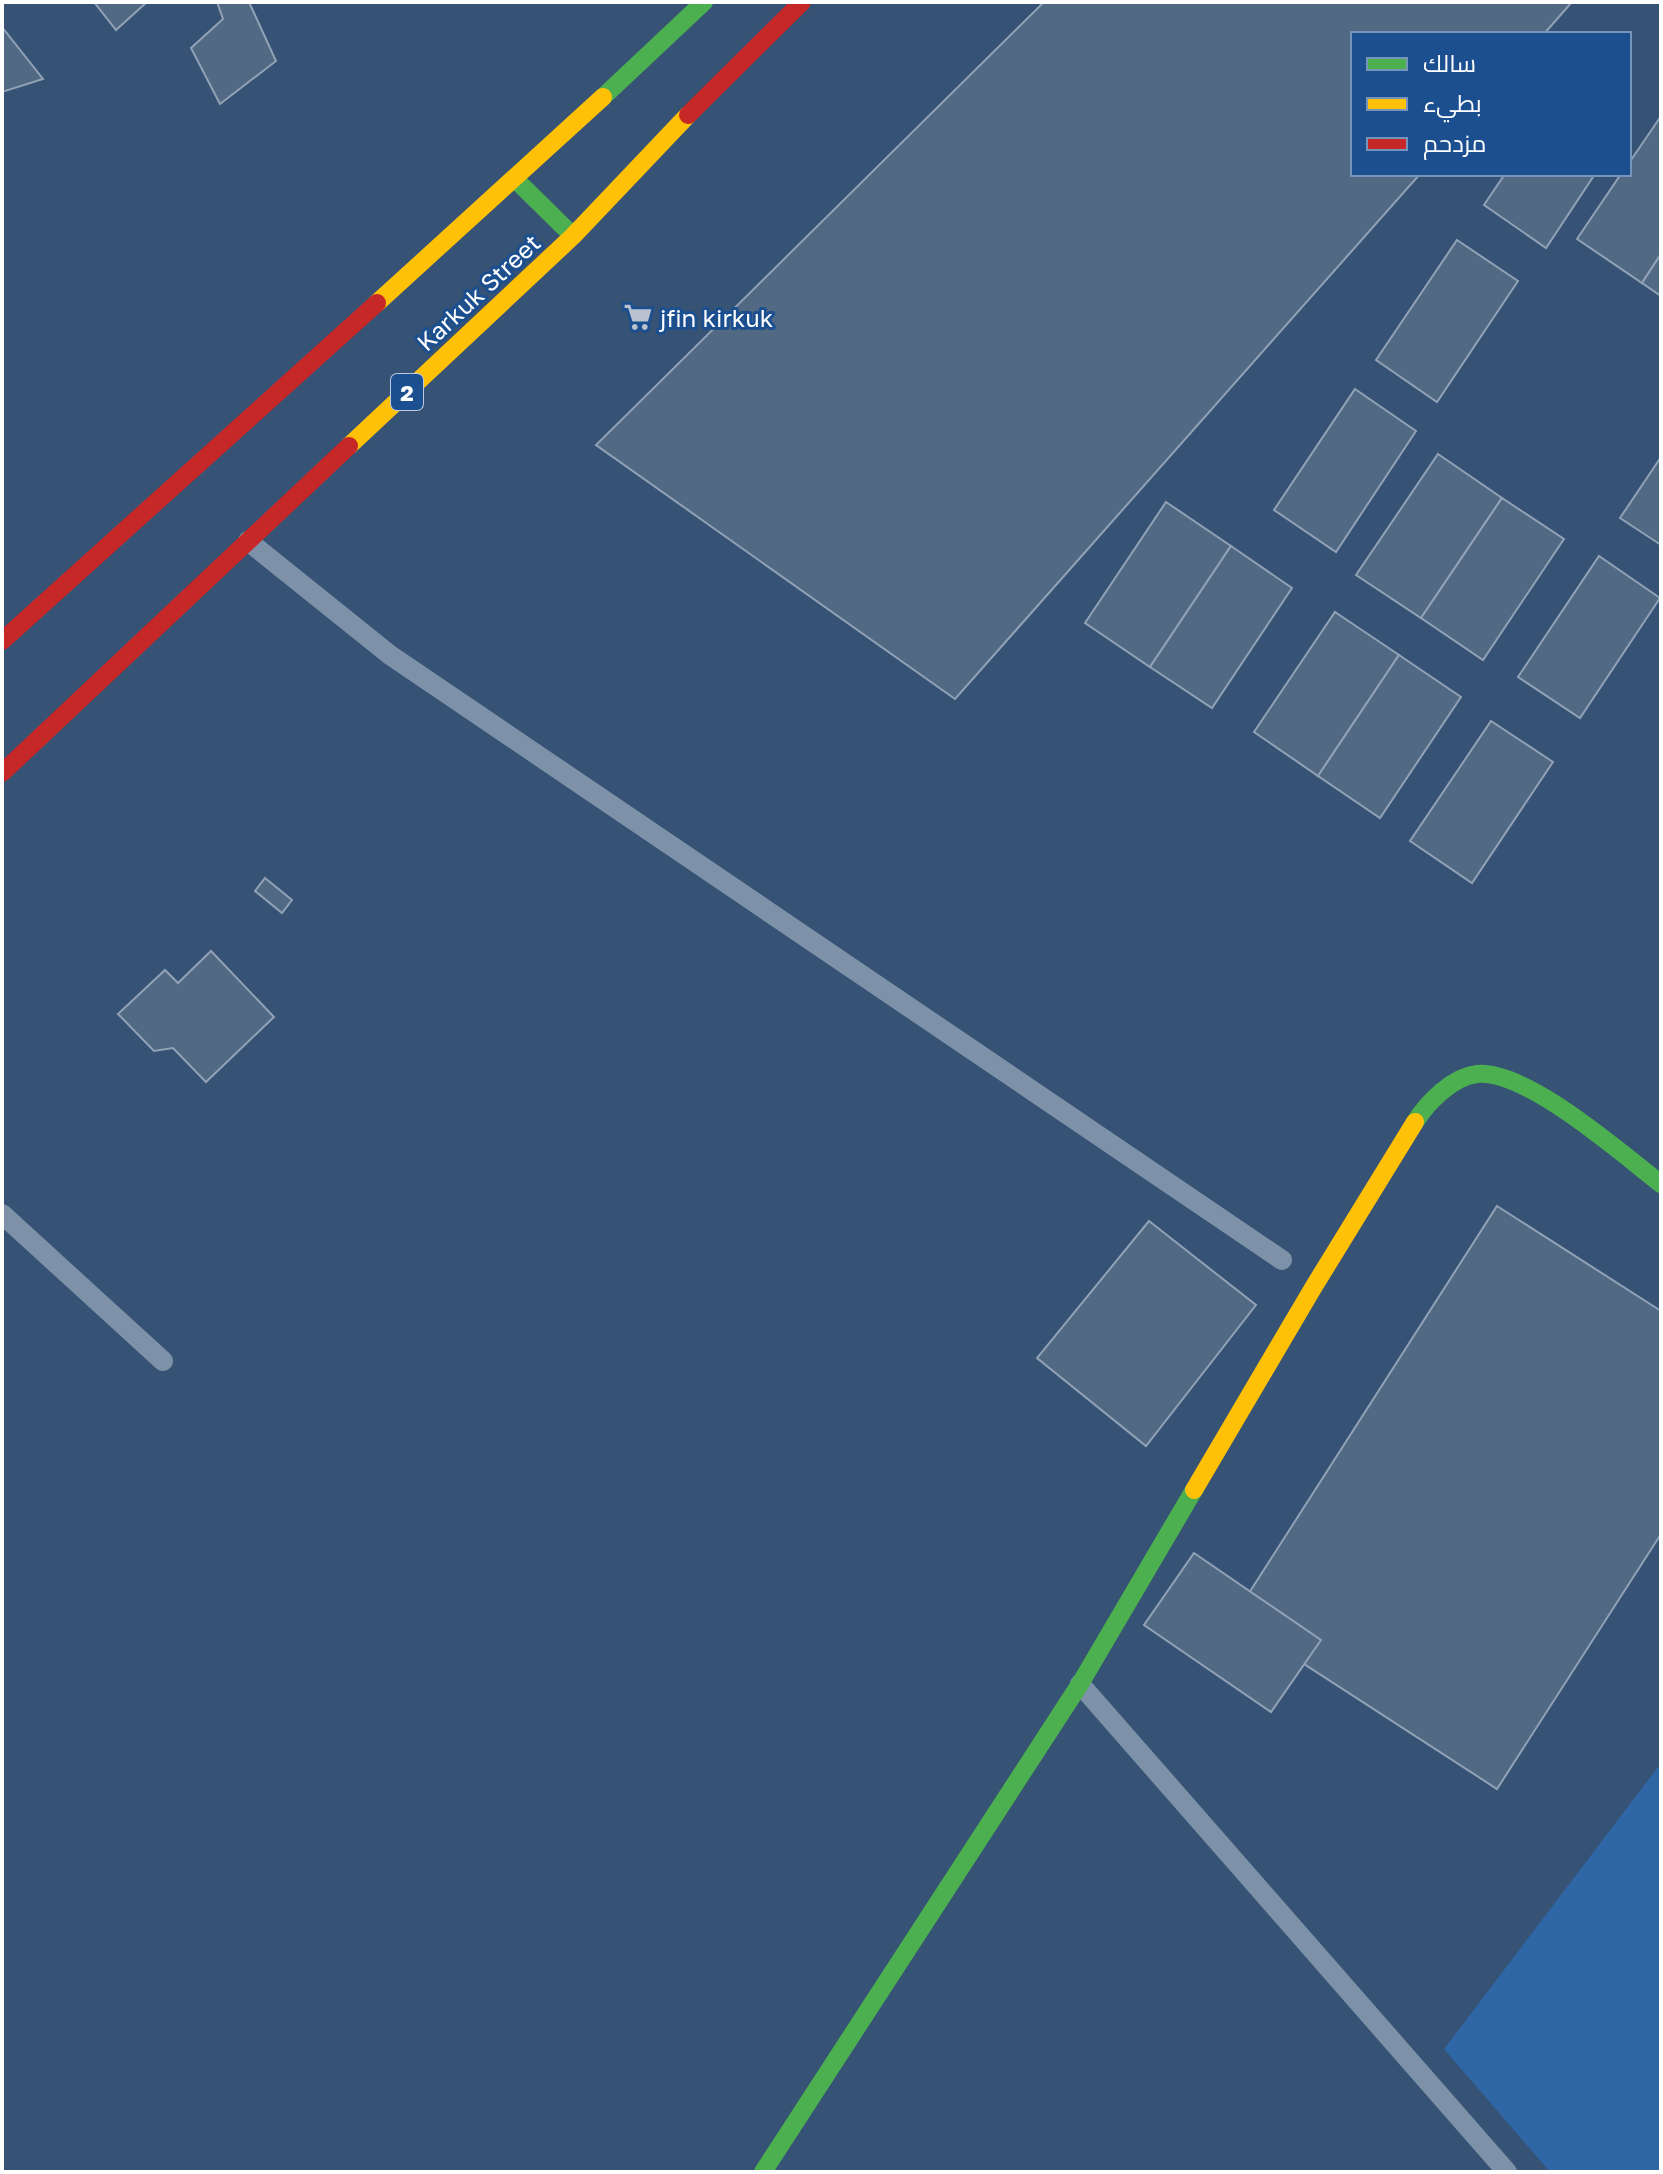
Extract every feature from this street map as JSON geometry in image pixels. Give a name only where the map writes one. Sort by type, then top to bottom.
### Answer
[{"type":"main road","points":[[2,641],[515,179],[704,2]]},
{"type":"main road","name":"Karkuk Street","points":[[2,773],[573,236],[709,93],[802,2]]},
{"type":"main road","points":[[515,179],[573,236]]},
{"type":"main road","points":[[763,2172],[1080,1684],[1313,1288],[1419,1116],[1446,1088],[1461,1079],[1481,1073],[1502,1076],[1559,1107],[1661,1184]]},
{"type":"lane","points":[[248,541],[390,655],[1282,1260]]},
{"type":"lane","points":[[2,1214],[163,1361]]},
{"type":"lane","points":[[1080,1684],[1507,2172]]},
{"type":"shaded area","points":[[1661,1763],[1661,2172],[1550,2172],[1444,2049]]},
{"type":"building","points":[[94,2],[147,2],[116,30]]},
{"type":"building","points":[[217,2],[249,2],[276,61],[220,104],[191,48],[223,19]]},
{"type":"building","points":[[1044,2],[1572,2],[1546,32],[1351,32],[1351,176],[1418,176],[955,699],[596,445]]},
{"type":"building","points":[[2,27],[43,79],[2,92]]},
{"type":"building","points":[[1661,120],[1661,254],[1642,283],[1577,239],[1620,176],[1631,176],[1631,160]]},
{"type":"building","points":[[1504,176],[1594,176],[1546,248],[1484,205]]},
{"type":"building","points":[[1457,240],[1518,281],[1437,402],[1376,360]]},
{"type":"building","points":[[1661,254],[1661,296],[1642,283]]},
{"type":"building","points":[[1355,389],[1416,431],[1336,552],[1274,510]]},
{"type":"building","points":[[1438,454],[1502,498],[1421,618],[1356,575]]},
{"type":"building","points":[[1661,457],[1661,545],[1620,518]]},
{"type":"building","points":[[1502,498],[1564,539],[1483,660],[1421,618]]},
{"type":"building","points":[[1166,502],[1231,546],[1150,667],[1085,623]]},
{"type":"building","points":[[1231,546],[1292,588],[1212,708],[1150,667]]},
{"type":"building","points":[[1599,556],[1660,598],[1580,718],[1518,677]]},
{"type":"building","points":[[1335,612],[1399,655],[1318,776],[1254,732]]},
{"type":"building","points":[[1399,655],[1461,697],[1380,818],[1318,776]]},
{"type":"building","points":[[1491,721],[1553,762],[1472,883],[1410,841]]},
{"type":"building","points":[[265,878],[292,900],[282,913],[255,891]]},
{"type":"building","points":[[211,951],[274,1017],[206,1082],[173,1048],[154,1051],[118,1014],[165,970],[178,983]]},
{"type":"building","points":[[1497,1206],[1661,1311],[1661,1534],[1497,1789],[1233,1618]]},
{"type":"building","points":[[1149,1221],[1256,1305],[1146,1446],[1037,1358]]},
{"type":"building","points":[[1194,1553],[1321,1640],[1271,1712],[1144,1625]]},
{"type":"traffic: fast","points":[[603,97],[704,2]]},
{"type":"traffic: fast","points":[[515,179],[573,236]]},
{"type":"traffic: fast","points":[[1415,1122],[1450,1085],[1477,1074],[1497,1076],[1521,1085],[1573,1116],[1661,1184]]},
{"type":"traffic: fast","points":[[763,2172],[1080,1684],[1194,1490]]},
{"type":"traffic: slow","points":[[377,303],[603,97]]},
{"type":"traffic: slow","points":[[349,446],[573,236],[688,115]]},
{"type":"traffic: slow","points":[[1194,1490],[1415,1122]]},
{"type":"traffic: jam","points":[[688,115],[802,2]]},
{"type":"traffic: jam","points":[[2,641],[377,303]]},
{"type":"traffic: jam","points":[[2,773],[349,446]]},
{"type":"place","name":"jfin kirkuk","points":[[638,317]]}]
